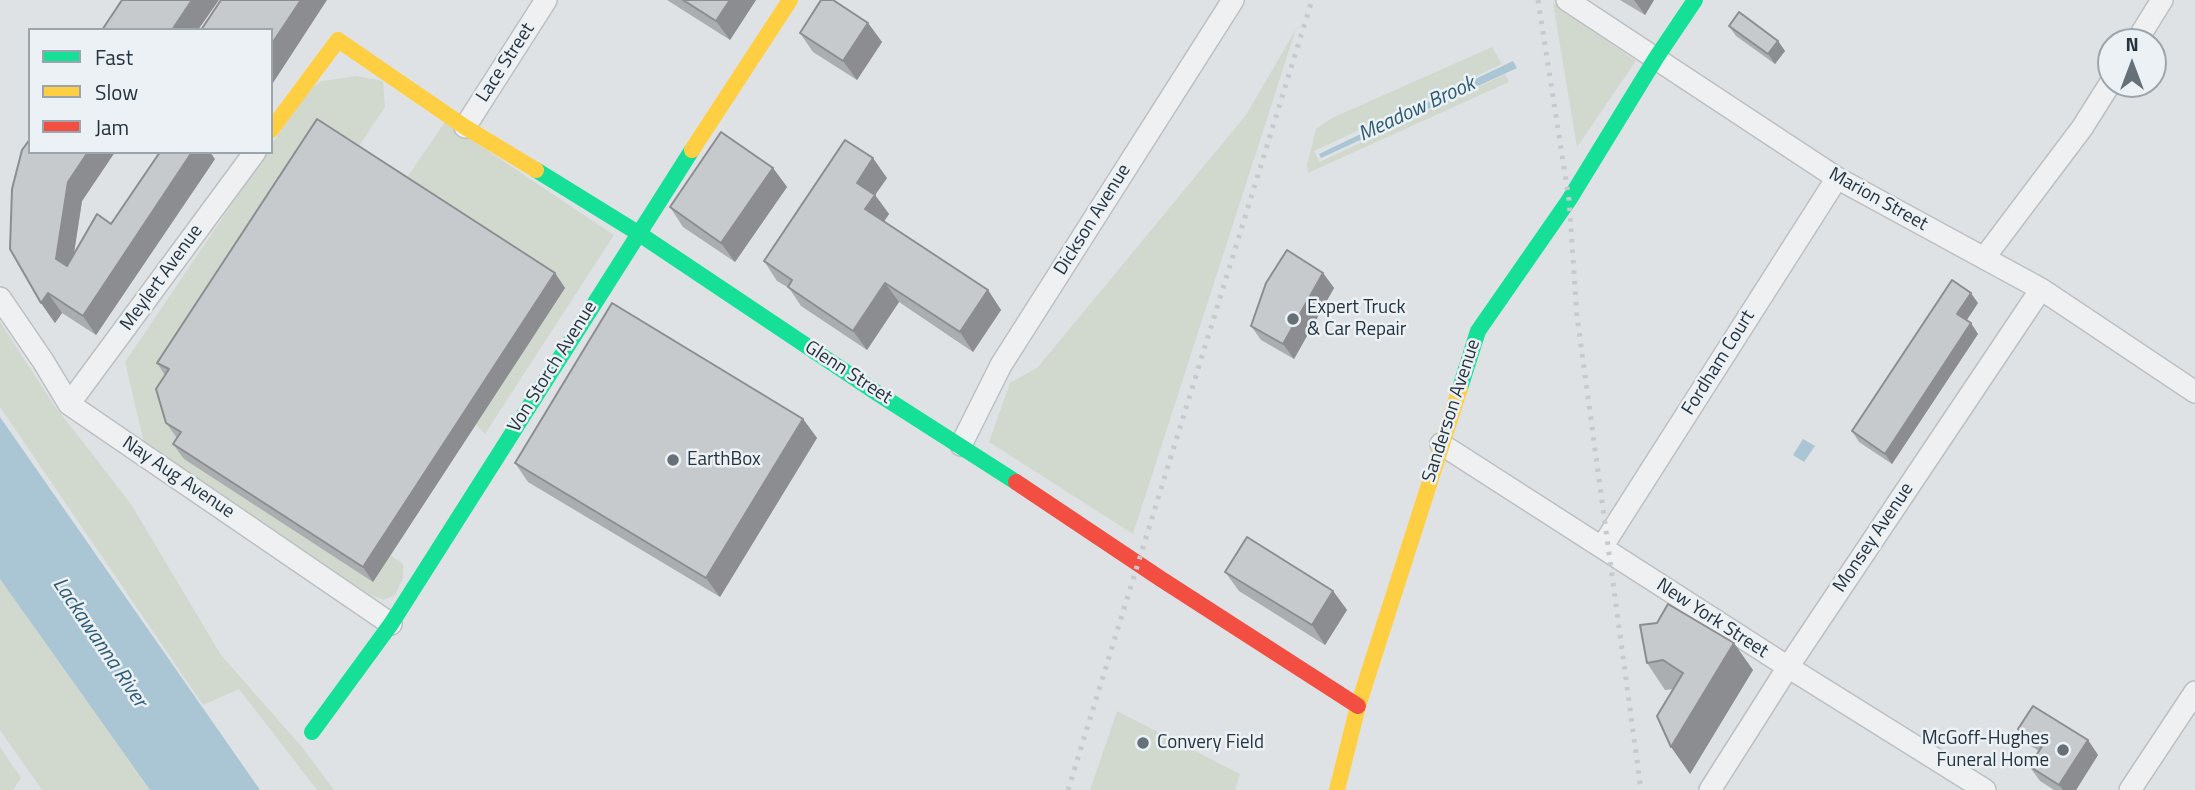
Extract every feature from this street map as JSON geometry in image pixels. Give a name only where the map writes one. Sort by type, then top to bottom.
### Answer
[{"type":"street","name":"Lace Street","points":[[465,127],[546,0]]},
{"type":"street","name":"Von Storch Avenue","points":[[312,732],[391,624],[638,233],[790,0]]},
{"type":"street","name":"Dickson Avenue","points":[[961,445],[1001,365],[1233,0]]},
{"type":"street","name":"Marion Street","points":[[1567,0],[1837,178],[2041,289],[2195,392]]},
{"type":"street","name":"Sanderson Avenue","points":[[1337,790],[1358,706],[1478,331],[1569,200],[1695,0]]},
{"type":"street","points":[[2145,28],[2162,0]]},
{"type":"street","name":"Glenn Street","points":[[273,127],[338,40],[465,127],[638,233],[877,393],[961,445],[1161,579],[1358,706]]},
{"type":"street","points":[[1984,258],[2082,128],[2101,98]]},
{"type":"street","name":"Meylert Avenue","points":[[69,404],[254,154]]},
{"type":"street","name":"Fordham Court","points":[[1602,547],[1837,178]]},
{"type":"street","name":"Monsey Avenue","points":[[1710,790],[1788,667],[2041,289]]},
{"type":"street","name":"Nay Aug Avenue","points":[[0,298],[69,404],[391,624]]},
{"type":"street","name":"New York Street","points":[[1441,444],[1985,790]]},
{"type":"street","points":[[2130,790],[2195,692]]},
{"type":"shaded area","points":[[1553,3],[1636,61],[1577,147]]},
{"type":"shaded area","points":[[1296,29],[1133,534],[989,442],[1010,383],[1038,367],[1246,115]]},
{"type":"shaded area","points":[[1492,47],[1502,64],[1314,151],[1320,162],[1505,74],[1509,82],[1308,173],[1307,165],[1316,129],[1332,118]]},
{"type":"shaded area","points":[[357,76],[383,81],[385,107],[355,152],[373,582],[390,555],[403,564],[403,578],[395,595],[384,600],[370,595],[144,443],[125,362],[266,154],[273,154],[273,142],[306,93],[321,81]]},
{"type":"shaded area","points":[[445,122],[614,235],[485,434],[476,425],[403,183]]},
{"type":"shaded area","points":[[0,322],[54,405],[131,504],[221,655],[302,747],[334,790],[317,790],[239,689],[203,705],[0,407]]},
{"type":"shaded area","points":[[0,578],[150,790],[42,790],[0,730]]},
{"type":"shaded area","name":"Convery Field","points":[[1117,711],[1240,774],[1235,790],[1090,790]]},
{"type":"shaded area","points":[[0,747],[21,778],[13,790],[0,790]]},
{"type":"water","name":"Meadow Brook","points":[[1513,61],[1517,68],[1321,158],[1319,154]]},
{"type":"water","name":"Lackawanna River","points":[[0,417],[260,790],[150,790],[0,579]]},
{"type":"water","points":[[1803,439],[1815,446],[1804,462],[1793,455]]},
{"type":"building","points":[[122,0],[192,0],[173,28],[103,28]]},
{"type":"building","points":[[221,0],[301,0],[273,42],[273,28],[202,28]]},
{"type":"building","points":[[683,0],[730,0],[716,21]]},
{"type":"building","points":[[821,0],[833,0],[868,23],[843,61],[800,33]]},
{"type":"building","points":[[1739,12],[1778,41],[1768,54],[1729,26]]},
{"type":"building","points":[[317,119],[555,273],[363,567],[173,444],[181,432],[166,423],[156,389],[169,369],[157,363]]},
{"type":"building","points":[[721,132],[773,168],[721,243],[670,207]]},
{"type":"building","points":[[845,140],[873,158],[857,183],[875,195],[865,209],[988,290],[960,332],[885,283],[853,331],[788,287],[792,280],[764,261]]},
{"type":"building","points":[[28,142],[28,154],[87,154],[68,182],[56,259],[67,266],[97,214],[111,224],[159,154],[191,154],[83,316],[48,293],[41,303],[10,249],[12,189],[22,150]]},
{"type":"building","points":[[1287,250],[1323,273],[1283,344],[1251,326],[1266,283]]},
{"type":"building","points":[[1952,280],[1971,293],[1957,314],[1971,323],[1885,454],[1852,431]]},
{"type":"building","name":"EarthBox","points":[[612,303],[803,419],[706,578],[515,463]]},
{"type":"building","points":[[1247,537],[1333,591],[1312,625],[1225,572]]},
{"type":"building","points":[[1668,604],[1734,643],[1671,747],[1657,716],[1683,673],[1663,660],[1647,663],[1640,625],[1657,623]]},
{"type":"building","points":[[2033,706],[2088,740],[2059,785],[2029,766],[2043,745],[2018,729]]},
{"type":"railway","points":[[1068,790],[1312,0]]},
{"type":"railway","points":[[1538,0],[1569,200],[1577,316],[1641,790]]},
{"type":"traffic: fast","points":[[1460,388],[1478,331],[1569,200],[1695,0]]},
{"type":"traffic: fast","points":[[312,732],[391,624],[692,150]]},
{"type":"traffic: fast","points":[[536,170],[638,233],[877,393],[1016,482]]},
{"type":"traffic: slow","points":[[692,150],[790,0]]},
{"type":"traffic: slow","points":[[273,127],[338,40],[465,127],[536,170]]},
{"type":"traffic: slow","points":[[1337,790],[1358,706],[1460,388]]},
{"type":"traffic: jam","points":[[1016,482],[1358,706]]},
{"type":"place","name":"Expert Truck & Car Repair","points":[[1293,319]]},
{"type":"place","name":"EarthBox","points":[[673,460]]},
{"type":"place","name":"Convery Field","points":[[1143,743]]},
{"type":"place","name":"McGoff-Hughes Funeral Home","points":[[2063,750]]}]
